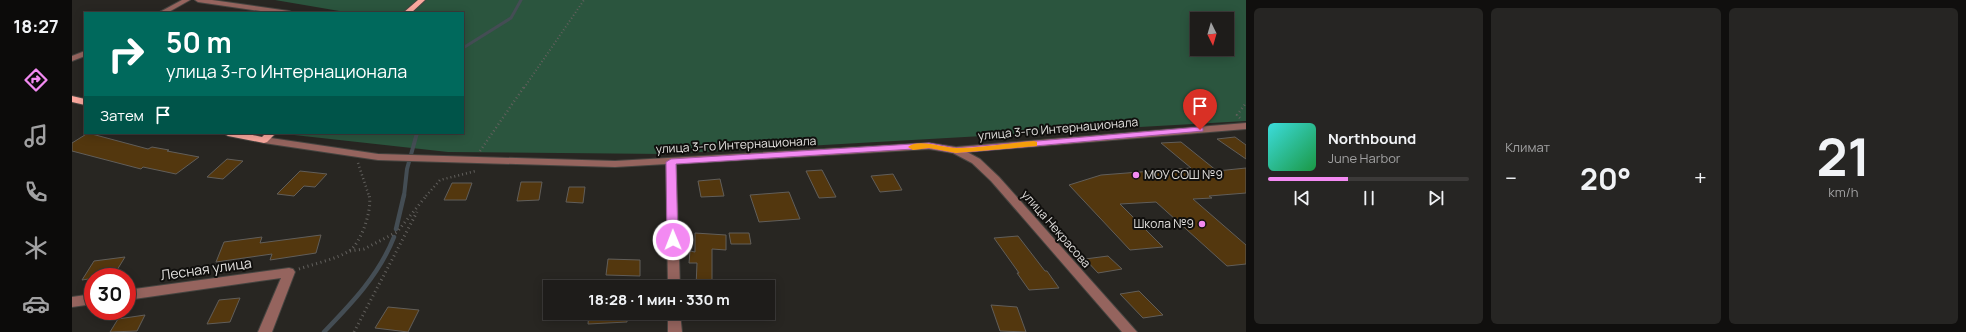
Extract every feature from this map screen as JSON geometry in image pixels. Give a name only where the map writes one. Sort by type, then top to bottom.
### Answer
[{"type":"main road","points":[[408,12],[422,0]]},
{"type":"main road","points":[[72,99],[84,102]]},
{"type":"main road","name":"улица 3-го Интернационала","points":[[233,134],[264,140]]},
{"type":"main road","points":[[264,140],[270,134]]},
{"type":"street","points":[[164,12],[187,0]]},
{"type":"street","points":[[198,0],[282,12]]},
{"type":"street","points":[[72,59],[84,53]]},
{"type":"street","name":"улица 3-го Интернационала","points":[[264,140],[347,154],[378,157],[615,164],[671,162],[929,146],[956,150],[1244,123]]},
{"type":"street","name":"улица Некрасова","points":[[956,150],[976,161],[995,179],[1130,332]]},
{"type":"street","points":[[671,162],[674,280]]},
{"type":"street","points":[[265,332],[289,272]]},
{"type":"street","name":"Лесная улица","points":[[136,294],[289,272]]},
{"type":"street","points":[[72,302],[84,300]]},
{"type":"street","points":[[674,320],[675,332]]},
{"type":"path","points":[[473,161],[584,0]]},
{"type":"path","points":[[1244,123],[1237,115],[1246,103]]},
{"type":"path","points":[[347,154],[358,163],[371,202],[364,230],[350,251]]},
{"type":"path","points":[[289,272],[350,251],[364,249],[397,232],[419,208],[440,180],[464,172],[480,170]]},
{"type":"path","points":[[354,332],[419,208]]},
{"type":"green space","points":[[275,0],[1246,0],[1246,121],[665,154],[448,152],[285,134],[464,134],[464,12],[345,12]]},
{"type":"building","points":[[86,134],[92,134],[148,149],[152,147],[199,157],[176,174],[143,167],[141,169],[72,151],[72,143]]},
{"type":"building","points":[[1235,137],[1246,145],[1246,159],[1217,139]]},
{"type":"building","name":"Школа №9","points":[[1181,142],[1217,171],[1246,168],[1246,193],[1193,199],[1246,245],[1246,264],[1227,266],[1156,202],[1120,204],[1163,247],[1130,250],[1069,185],[1101,175],[1191,168],[1161,143]]},
{"type":"building","points":[[227,159],[243,161],[223,179],[207,177]]},
{"type":"building","points":[[822,170],[836,197],[819,198],[806,171]]},
{"type":"building","points":[[300,171],[327,174],[315,187],[304,186],[294,196],[277,194]]},
{"type":"building","points":[[893,174],[902,190],[880,192],[871,176]]},
{"type":"building","points":[[720,179],[724,196],[701,197],[698,181]]},
{"type":"building","points":[[521,182],[542,182],[539,200],[517,201]]},
{"type":"building","points":[[452,183],[472,183],[466,200],[444,200]]},
{"type":"building","points":[[569,187],[585,187],[583,203],[566,202]]},
{"type":"building","points":[[789,192],[800,219],[759,222],[750,195]]},
{"type":"building","points":[[695,233],[726,235],[726,250],[712,249],[712,280],[696,280],[697,263],[689,263],[690,251],[695,252]]},
{"type":"building","points":[[729,233],[749,233],[751,244],[731,244]]},
{"type":"building","points":[[321,235],[316,253],[270,260],[272,254],[216,262],[224,242],[262,237],[260,243]]},
{"type":"building","points":[[1018,236],[1059,288],[1029,290],[994,238]]},
{"type":"building","points":[[1108,256],[1122,269],[1098,273],[1085,259]]},
{"type":"building","points":[[125,257],[118,268],[90,268],[94,261]]},
{"type":"building","points":[[608,259],[640,260],[640,276],[606,275]]},
{"type":"building","points":[[1139,291],[1163,315],[1143,318],[1120,294]]},
{"type":"building","points":[[240,298],[230,322],[207,324],[219,300]]},
{"type":"building","points":[[991,305],[1017,307],[1026,332],[1000,331]]},
{"type":"building","points":[[388,307],[419,310],[408,332],[375,328]]},
{"type":"building","points":[[145,315],[137,331],[110,332],[117,320],[136,320],[136,316]]},
{"type":"building","points":[[588,320],[627,320],[627,322],[588,324]]},
{"type":"waterway","points":[[464,47],[511,18],[521,0]]},
{"type":"waterway","points":[[404,196],[407,169],[417,134]]},
{"type":"waterway","points":[[396,229],[404,195]]},
{"type":"waterway","points":[[324,332],[345,310],[373,276],[381,264],[394,237]]},
{"type":"slow traffic","points":[[913,147],[929,146],[956,150],[1034,144]]},
{"type":"place","name":"МОУ СОШ №9","points":[[1136,175]]},
{"type":"place","name":"Школа №9","points":[[1202,224]]},
{"type":"route","points":[[673,240],[671,162],[886,150],[929,146],[956,150],[1200,130]]}]
